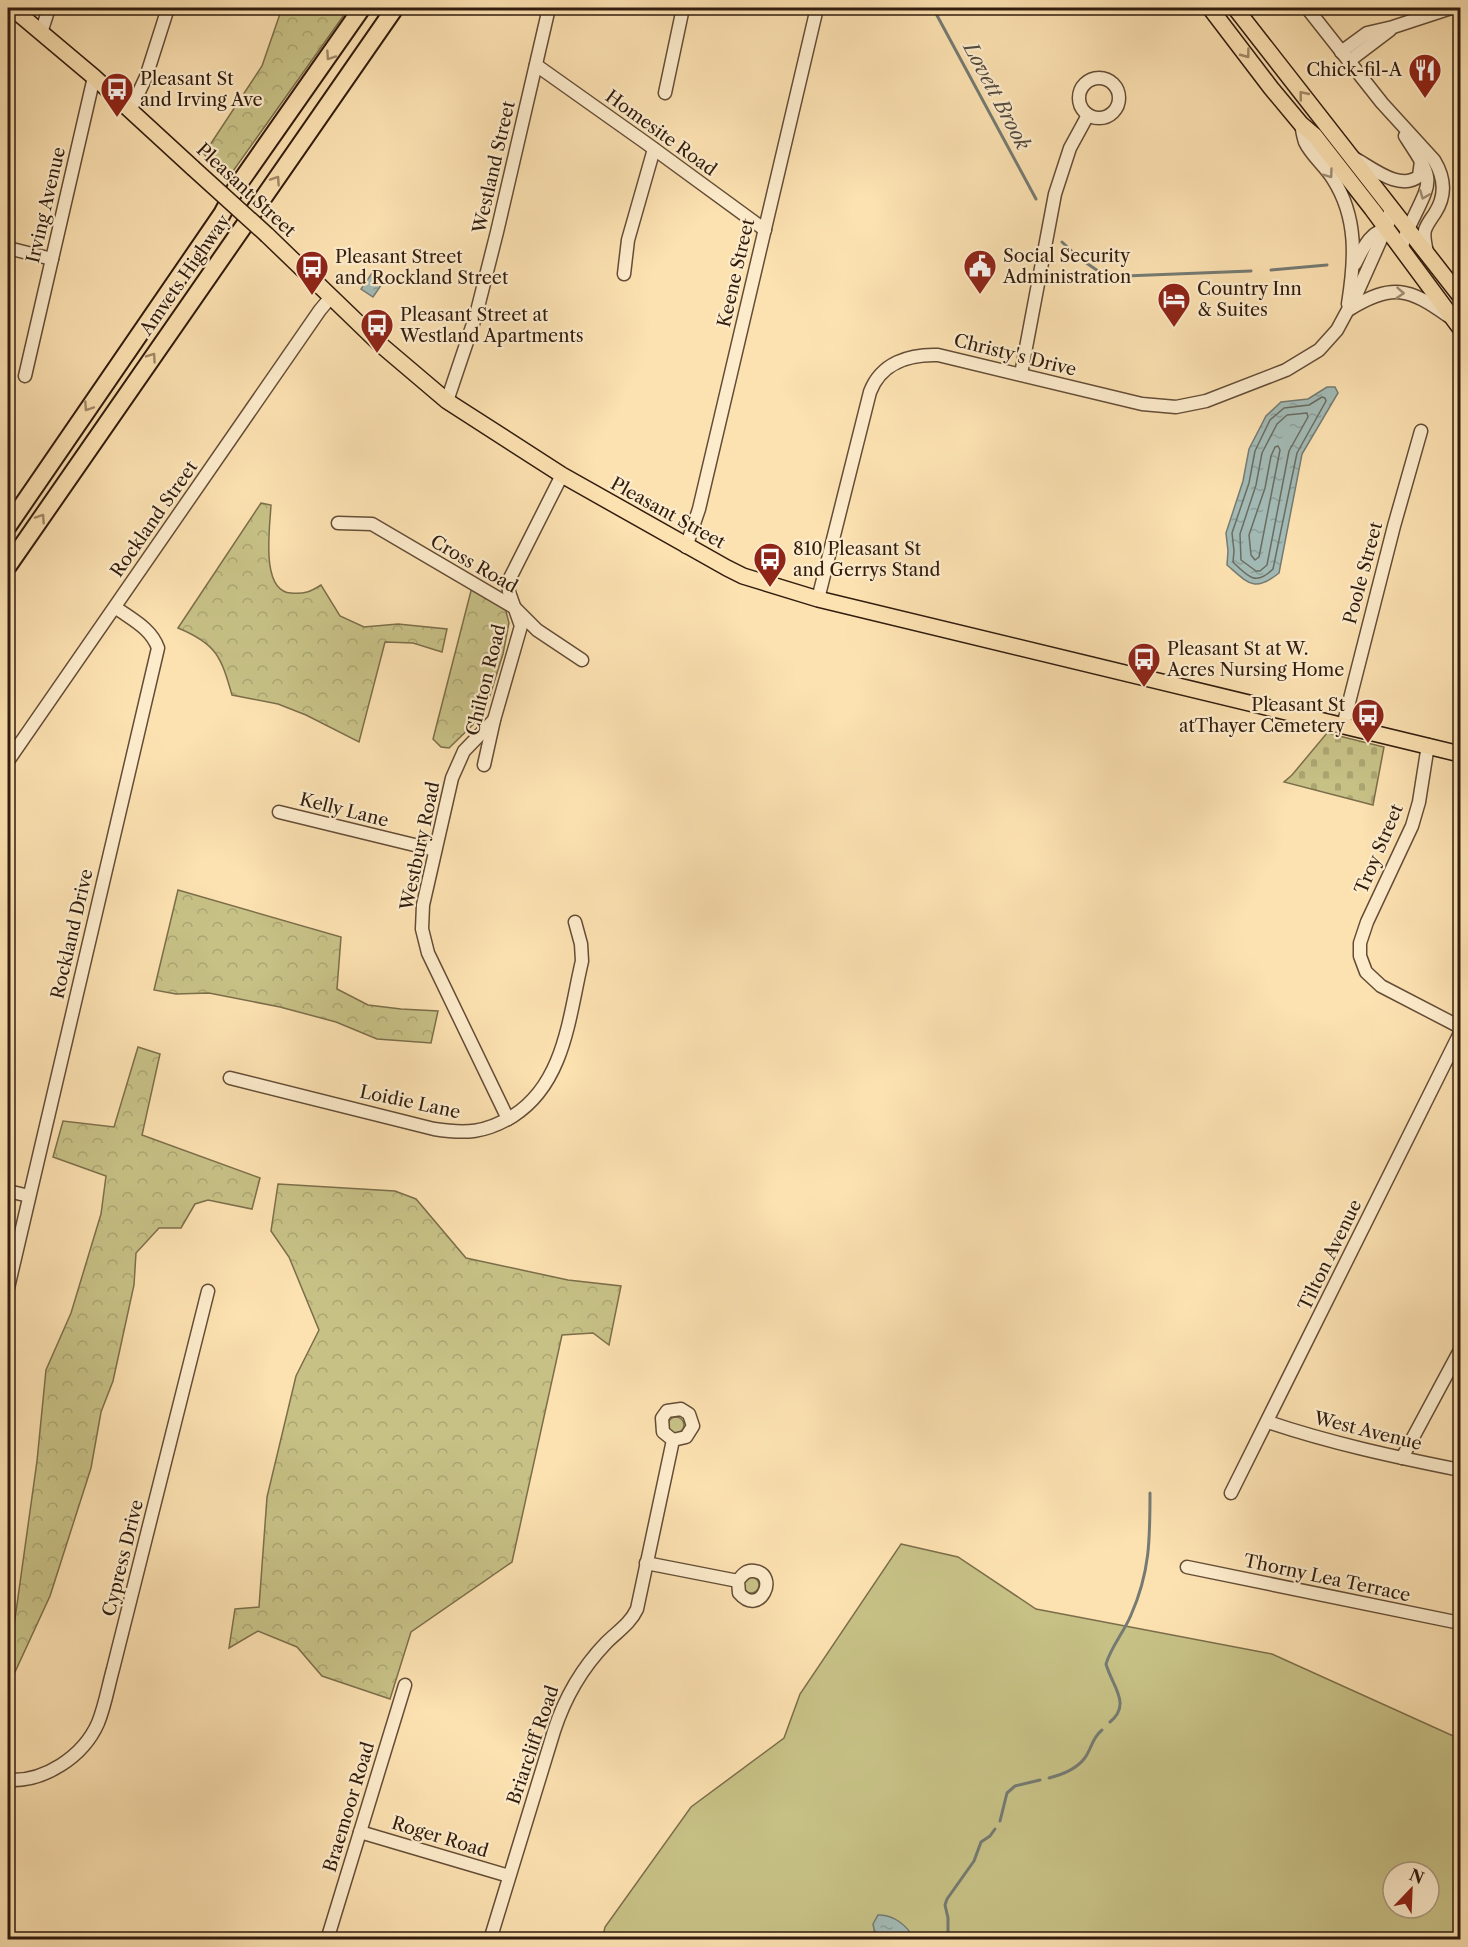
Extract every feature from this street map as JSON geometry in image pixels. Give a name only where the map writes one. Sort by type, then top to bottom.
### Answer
[{"type":"highway","name":"Amvets Highway","points":[[8,526],[222,214],[236,188],[362,8]]},
{"type":"highway","name":"Amvets Highway","points":[[8,566],[395,8]]},
{"type":"main road","name":"Pleasant Street","points":[[12,8],[94,77],[267,235],[381,345],[447,401],[562,475],[686,547],[743,576],[818,599],[1461,754]]},
{"type":"main road","points":[[1210,8],[1301,124],[1315,136],[1372,209],[1389,218],[1405,240],[1427,253],[1461,296]]},
{"type":"main road","points":[[1235,8],[1352,157],[1459,325]]},
{"type":"street","points":[[40,33],[49,8]]},
{"type":"street","points":[[130,111],[146,77],[168,8]]},
{"type":"street","name":"Westland Street","points":[[447,401],[478,304],[497,232],[549,8]]},
{"type":"street","points":[[664,93],[684,8]]},
{"type":"street","name":"Keene Street","points":[[686,547],[699,509],[817,8]]},
{"type":"street","points":[[1307,8],[1382,103],[1427,171],[1428,183],[1405,240]]},
{"type":"street","points":[[1345,56],[1393,27],[1451,8]]},
{"type":"street","name":"Homesite Road","points":[[536,65],[765,230]]},
{"type":"street","name":"Irving Avenue","points":[[25,376],[94,77]]},
{"type":"street","points":[[1382,103],[1434,160],[1440,171],[1444,185],[1443,193],[1424,235],[1427,253]]},
{"type":"street","points":[[1021,374],[1055,194],[1070,148],[1088,114]]},
{"type":"street","name":"Christy's Drive","points":[[1301,124],[1306,143],[1333,179],[1346,203],[1353,232],[1354,266],[1346,311]]},
{"type":"street","points":[[624,274],[628,240],[654,149]]},
{"type":"street","points":[[1352,157],[1392,178],[1408,182],[1419,176],[1421,160]]},
{"type":"street","name":"Christy's Drive","points":[[1354,266],[1372,235],[1389,218]]},
{"type":"street","name":"Christy's Drive","points":[[818,599],[868,399],[879,375],[890,366],[903,360],[929,354],[958,358],[1142,404],[1166,407],[1194,404],[1275,375],[1309,358],[1329,341],[1357,293],[1389,218]]},
{"type":"street","points":[[1405,240],[1428,223]]},
{"type":"street","points":[[8,248],[52,259]]},
{"type":"street","points":[[1346,311],[1376,295],[1393,292],[1408,293],[1422,298],[1459,325]]},
{"type":"street","name":"Rockland Street","points":[[8,761],[331,297]]},
{"type":"street","name":"Poole Street","points":[[1343,726],[1394,526],[1421,431]]},
{"type":"street","name":"Chilton Road","points":[[484,765],[494,720],[521,626],[509,592],[508,582],[562,475]]},
{"type":"street","name":"Cross Road","points":[[338,523],[372,524],[515,608],[537,630],[582,660]]},
{"type":"street","name":"Rockland Drive","points":[[8,1288],[158,648],[154,638],[145,628],[115,607]]},
{"type":"street","name":"Westbury Road","points":[[494,720],[464,751],[452,778],[423,905],[422,929],[428,953],[508,1119]]},
{"type":"street","name":"Troy Street","points":[[1428,745],[1412,826],[1366,922],[1360,943],[1360,956],[1366,972],[1381,986],[1461,1027]]},
{"type":"street","name":"Kelly Lane","points":[[279,812],[435,850]]},
{"type":"street","name":"Loidie Lane","points":[[230,1078],[434,1129],[460,1133],[487,1129],[524,1109],[550,1079],[558,1060],[582,961],[581,944],[575,922]]},
{"type":"street","name":"Tilton Avenue","points":[[1231,1494],[1461,1033]]},
{"type":"street","points":[[8,1191],[29,1196]]},
{"type":"street","name":"Cypress Drive","points":[[8,1780],[28,1779],[60,1767],[83,1744],[97,1724],[113,1669],[208,1291]]},
{"type":"street","points":[[1402,1458],[1461,1350]]},
{"type":"street","name":"West Avenue","points":[[1268,1422],[1300,1433],[1461,1470]]},
{"type":"street","name":"Briarcliff Road","points":[[490,1940],[554,1731],[567,1696],[592,1659],[632,1620],[637,1608],[673,1440]]},
{"type":"street","points":[[646,1563],[738,1581]]},
{"type":"street","name":"Thorny Lea Terrace","points":[[1187,1567],[1461,1623]]},
{"type":"street","name":"Braemoor Road","points":[[327,1940],[405,1685]]},
{"type":"street","name":"Roger Road","points":[[360,1832],[509,1876]]},
{"type":"green space","points":[[282,8],[349,8],[226,181],[204,154],[262,66]]},
{"type":"green space","points":[[261,503],[271,505],[269,557],[275,582],[281,590],[304,593],[321,585],[340,616],[364,627],[398,624],[447,629],[442,652],[413,643],[385,642],[359,742],[306,715],[278,704],[232,695],[216,653],[201,640],[178,628]]},
{"type":"green space","points":[[472,587],[498,602],[506,611],[509,623],[503,654],[484,714],[449,748],[441,747],[433,739]]},
{"type":"green space","points":[[1327,733],[1384,747],[1373,805],[1284,782]]},
{"type":"green space","points":[[178,890],[341,937],[337,989],[368,1005],[438,1011],[431,1043],[377,1039],[336,1022],[280,1007],[209,993],[176,994],[154,990]]},
{"type":"green space","points":[[138,1047],[160,1054],[142,1135],[260,1178],[252,1209],[208,1200],[195,1204],[181,1228],[159,1228],[136,1253],[134,1285],[113,1381],[101,1412],[91,1468],[50,1596],[15,1672],[8,1669],[37,1461],[46,1370],[71,1313],[101,1214],[106,1176],[53,1157],[63,1121],[114,1127]]},
{"type":"green space","points":[[278,1184],[395,1191],[416,1199],[466,1258],[568,1280],[621,1286],[609,1345],[593,1333],[562,1335],[512,1562],[411,1632],[390,1699],[322,1676],[297,1647],[258,1631],[229,1648],[235,1609],[259,1607],[267,1497],[296,1376],[319,1330],[289,1257],[271,1231]]},
{"type":"green space","points":[[673,1417],[679,1417],[684,1425],[682,1431],[673,1433],[668,1428],[668,1422]]},
{"type":"green space","points":[[901,1544],[958,1557],[1036,1609],[1272,1654],[1460,1739],[1460,1939],[602,1940],[605,1927],[691,1807],[784,1738],[800,1694]]},
{"type":"green space","points":[[748,1577],[754,1577],[759,1585],[757,1591],[748,1593],[743,1588],[743,1582]]},
{"type":"water","points":[[372,273],[384,281],[373,297],[361,289]]},
{"type":"water","points":[[1327,387],[1335,387],[1338,393],[1302,454],[1279,573],[1263,583],[1246,581],[1227,565],[1226,533],[1243,481],[1249,449],[1266,416],[1281,402],[1308,399]]},
{"type":"water","points":[[878,1915],[889,1916],[899,1922],[914,1939],[887,1939],[875,1934],[873,1924]]},
{"type":"waterway","name":"Lovett Brook","points":[[933,8],[1036,199]]},
{"type":"waterway","name":"Lovett Brook","points":[[1062,242],[1079,258],[1101,273],[1125,276],[1251,271]]},
{"type":"waterway","name":"Lovett Brook","points":[[1455,257],[1460,257]]},
{"type":"waterway","name":"Lovett Brook","points":[[1271,270],[1327,265]]},
{"type":"waterway","points":[[1110,1722],[1120,1708],[1120,1702],[1106,1664],[1131,1615],[1142,1584],[1148,1555],[1150,1493]]},
{"type":"waterway","points":[[1049,1778],[1081,1763],[1102,1730]]},
{"type":"waterway","points":[[1000,1821],[1007,1793],[1015,1786],[1040,1780]]},
{"type":"waterway","points":[[948,1940],[948,1918],[945,1905],[947,1899],[974,1861],[981,1842],[995,1829]]},
{"type":"waterway","points":[[872,1940],[875,1932]]},
{"type":"place","name":"Chick-fil-A","points":[[1425,99]]},
{"type":"place","name":"Pleasant St and Irving Ave","points":[[117,118]]},
{"type":"place","name":"Social Security Administration","points":[[980,295]]},
{"type":"place","name":"Pleasant Street and Rockland Street","points":[[312,296]]},
{"type":"place","name":"Country Inn & Suites","points":[[1174,328]]},
{"type":"place","name":"Pleasant Street at Westland Apartments","points":[[377,354]]},
{"type":"place","name":"810 Pleasant St and Gerrys Stand","points":[[770,588]]},
{"type":"place","name":"Pleasant St at W. Acres Nursing Home","points":[[1144,688]]},
{"type":"place","name":"Pleasant St atThayer Cemetery","points":[[1368,744]]}]
